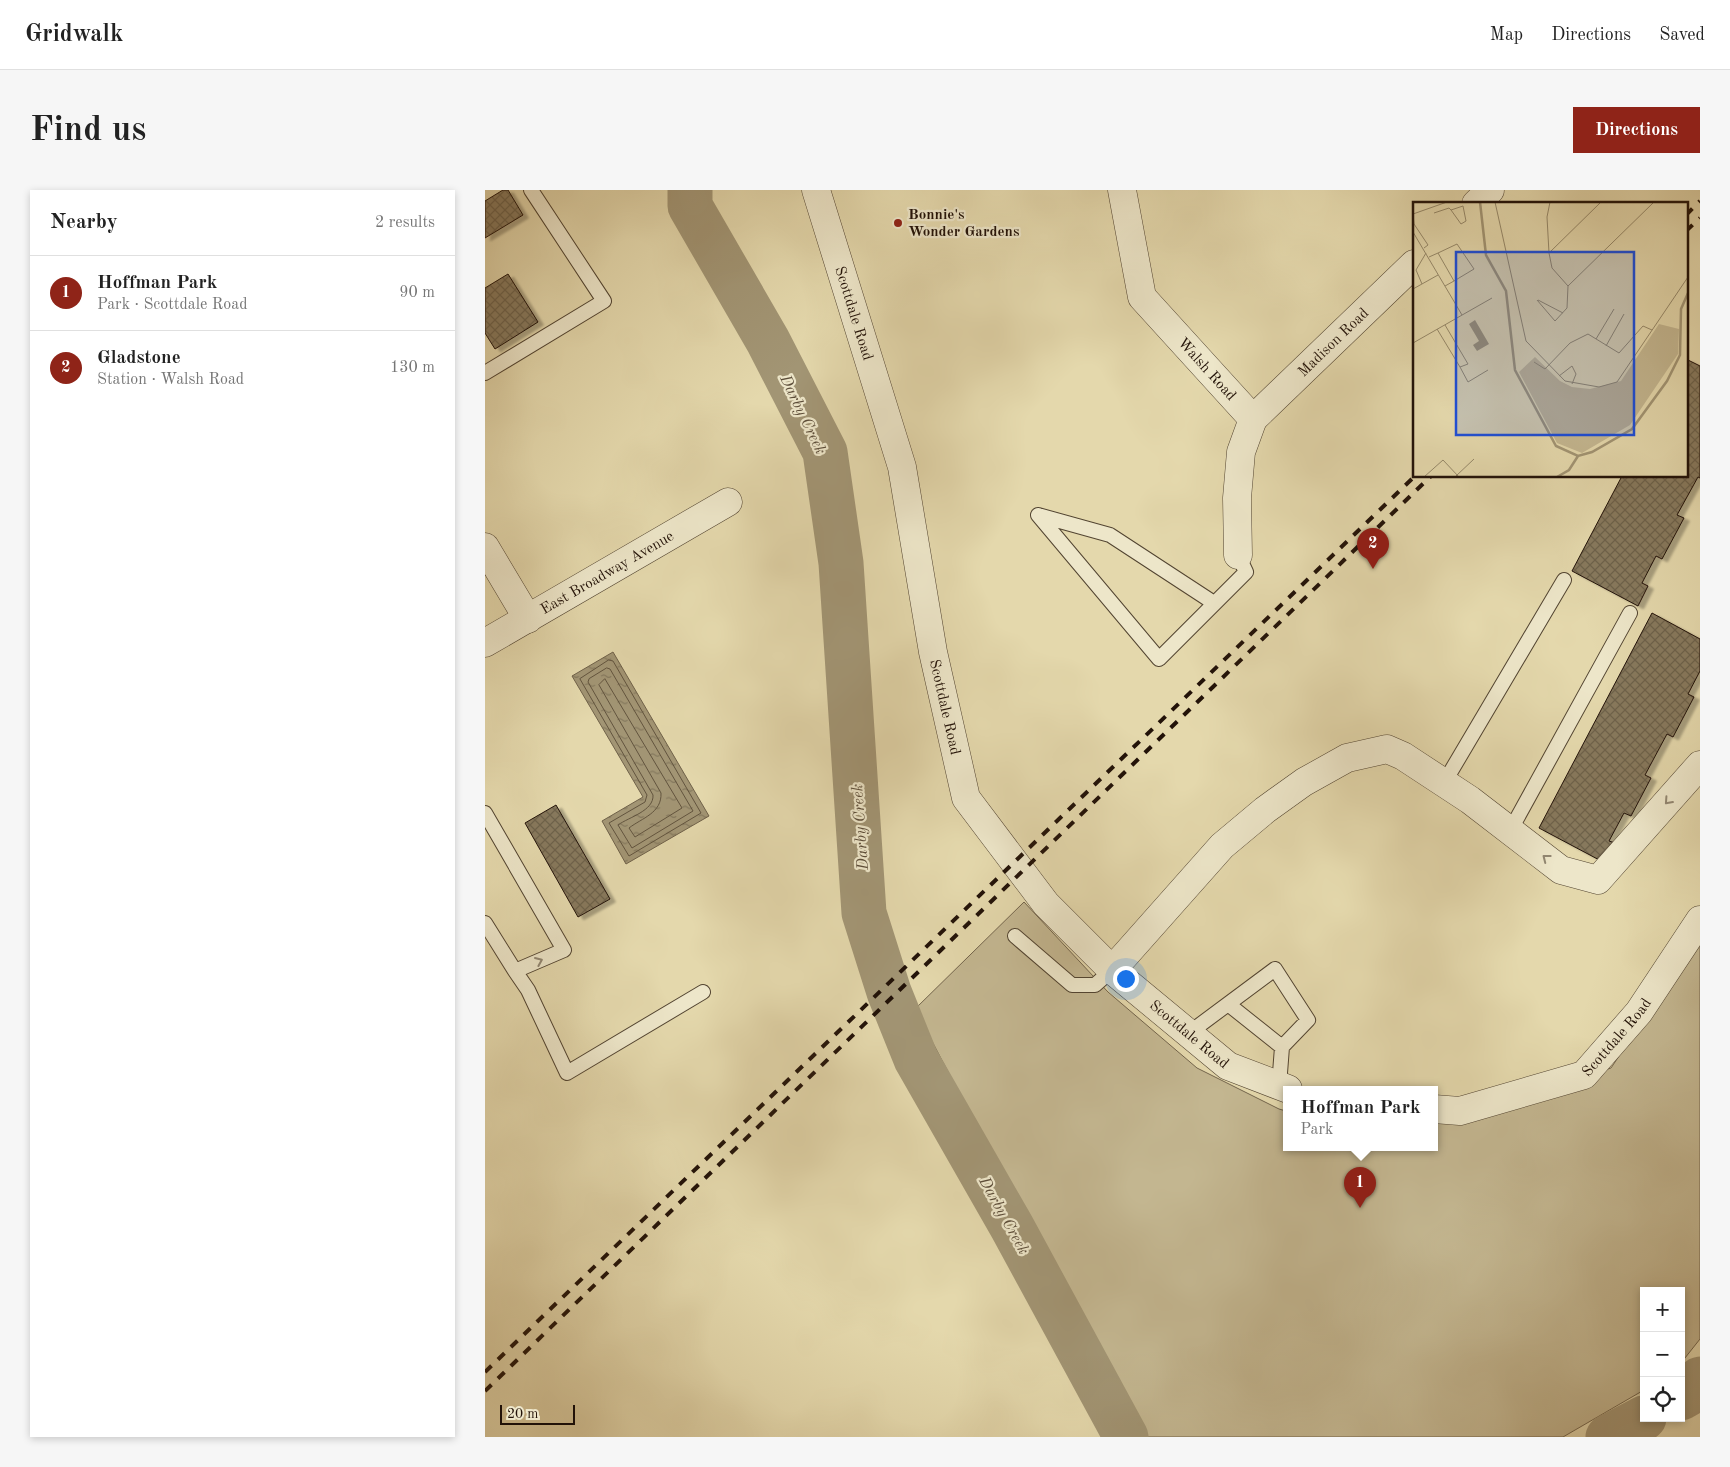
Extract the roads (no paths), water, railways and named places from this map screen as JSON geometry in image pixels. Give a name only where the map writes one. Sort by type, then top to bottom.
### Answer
[{"type":"street","name":"Scottdale Road","points":[[816,190],[902,466],[933,652],[966,798],[1046,904],[1112,970],[1228,1066],[1283,1087]]},
{"type":"street","points":[[1478,202],[1490,190]]},
{"type":"street","name":"Walsh Road","points":[[1123,191],[1142,298],[1253,419]]},
{"type":"street","name":"Madison Road","points":[[1253,419],[1413,265]]},
{"type":"street","points":[[1238,555],[1237,498],[1240,462],[1253,419]]},
{"type":"street","name":"East Broadway Avenue","points":[[485,643],[728,502]]},
{"type":"street","points":[[485,547],[528,619]]},
{"type":"street","points":[[1112,970],[1222,846],[1304,782],[1347,758],[1387,749],[1444,783],[1561,870],[1598,880],[1700,765]]},
{"type":"street","name":"Scottdale Road","points":[[1438,1110],[1460,1111],[1584,1075],[1639,1012],[1700,920]]},
{"type":"lane","points":[[485,373],[604,301],[531,190]]},
{"type":"lane","points":[[1214,603],[1110,535],[1038,514],[1159,658],[1246,572],[1238,555]]},
{"type":"lane","points":[[1444,783],[1564,580]]},
{"type":"lane","points":[[1510,831],[1630,614]]},
{"type":"lane","points":[[485,813],[564,950],[515,971]]},
{"type":"lane","points":[[485,923],[528,990],[567,1073],[703,992]]},
{"type":"lane","points":[[1015,936],[1072,985],[1095,985],[1112,970]]},
{"type":"lane","points":[[1189,1033],[1275,969],[1308,1020],[1282,1047],[1283,1087]]},
{"type":"lane","points":[[1228,1004],[1282,1047]]},
{"type":"water","points":[[613,652],[709,816],[626,864],[602,821],[643,797],[572,676]]},
{"type":"waterway","name":"Darby Creek","points":[[690,190],[690,206],[768,341],[825,452],[841,563],[864,913],[889,992],[916,1059],[1012,1227],[1126,1437]]},
{"type":"waterway","name":"Darby Creek","points":[[1685,1396],[1700,1379]]},
{"type":"waterway","name":"Darby Creek","points":[[1608,1437],[1640,1420]]},
{"type":"railway","points":[[1687,214],[1700,201]]},
{"type":"railway","points":[[1687,230],[1700,218]]},
{"type":"railway","points":[[485,1372],[1413,478]]},
{"type":"railway","points":[[485,1391],[1429,478]]},
{"type":"place","name":"Bonnie's Wonder Gardens","points":[[898,223]]},
{"type":"place","name":"Gladstone","points":[[1373,569]]},
{"type":"place","name":"Hoffman Park","points":[[1360,1208]]}]
